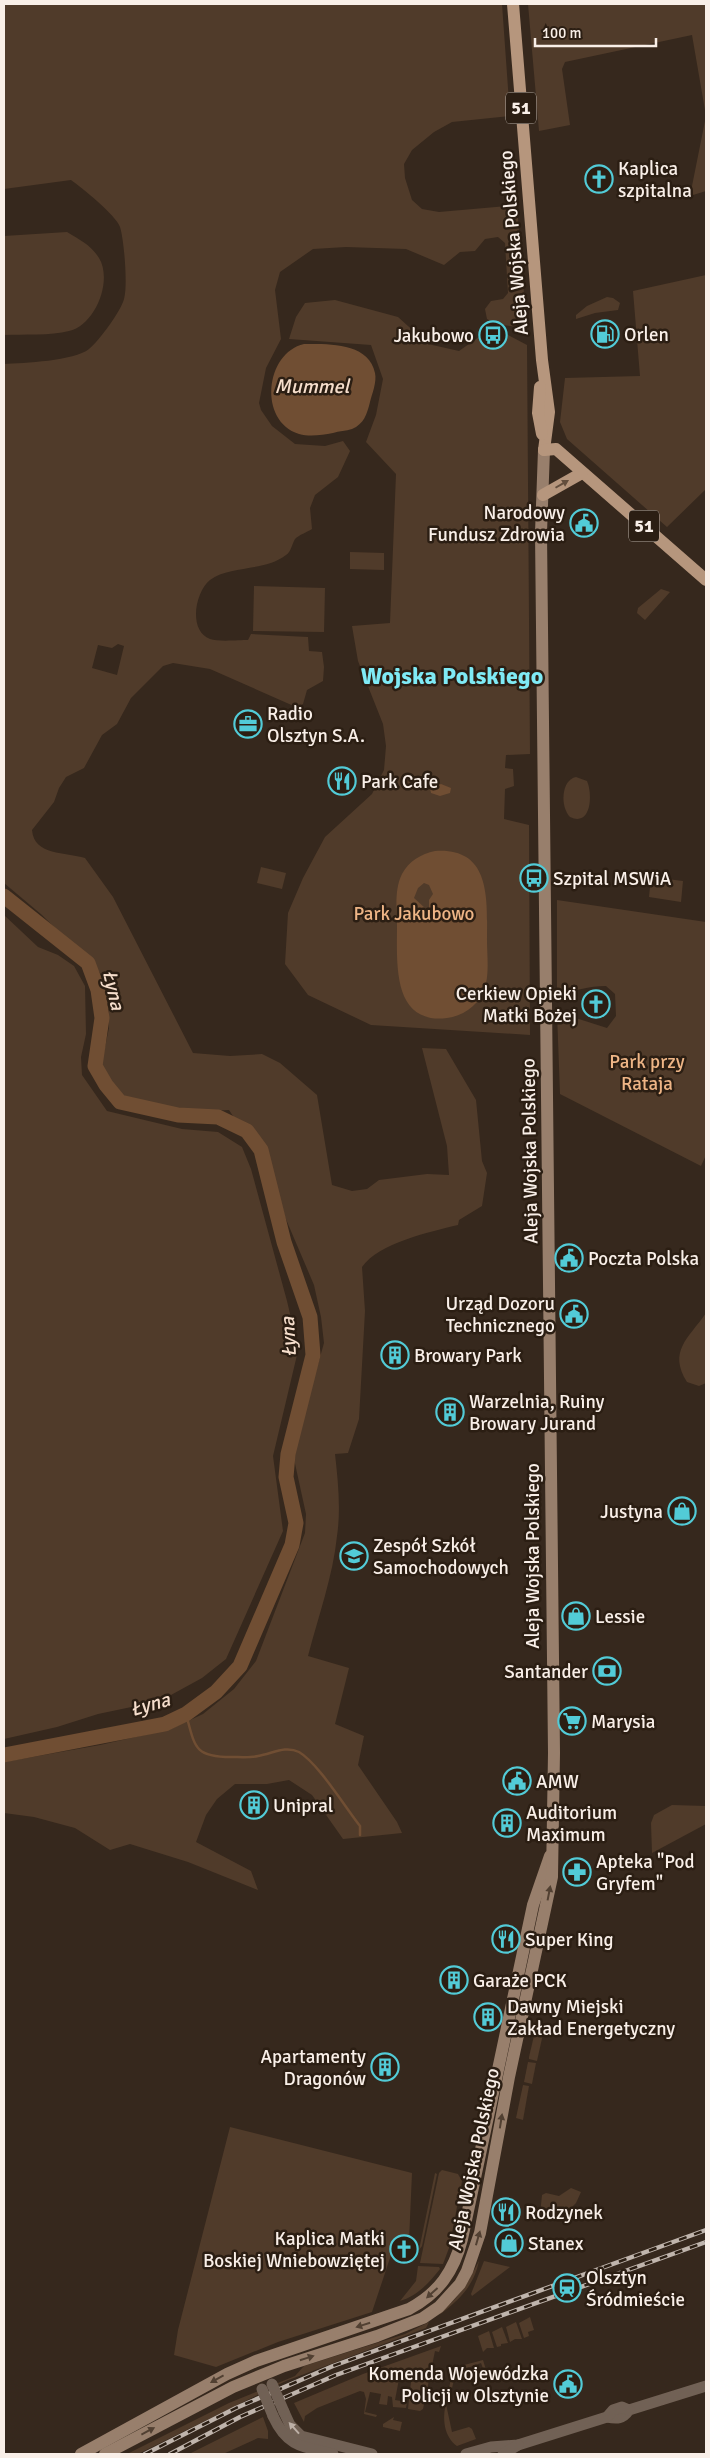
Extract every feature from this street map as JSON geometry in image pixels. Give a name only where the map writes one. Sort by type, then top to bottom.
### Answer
[{"type":"main road","name":"Aleja Wojska Polskiego","points":[[105,2454],[227,2390],[261,2375],[423,2318],[450,2296],[467,2271],[480,2233],[510,2068],[552,1877],[554,1753],[542,659],[544,450],[538,413],[542,360],[513,4]]},
{"type":"main road","name":"51","points":[[544,450],[556,450],[706,580]]},
{"type":"main road","points":[[543,495],[582,473]]},
{"type":"main road","name":"Aleja Wojska Polskiego","points":[[81,2454],[227,2374],[256,2361],[409,2309],[436,2290],[452,2271],[458,2256],[474,2190],[533,1905],[552,1852]]},
{"type":"street","points":[[256,2361],[279,2414],[302,2436],[372,2454]]},
{"type":"street","points":[[466,2454],[491,2447],[518,2445],[607,2417],[622,2407],[629,2410],[706,2386]]},
{"type":"street","points":[[279,2414],[278,2428],[290,2442],[333,2454]]},
{"type":"street","points":[[503,2454],[518,2445]]},
{"type":"green space","points":[[4,4],[502,4],[510,116],[452,122],[434,132],[412,150],[404,164],[405,178],[412,200],[422,209],[439,212],[517,205],[526,319],[518,327],[496,324],[487,319],[485,309],[491,301],[503,299],[508,293],[505,243],[498,237],[485,239],[475,251],[460,252],[444,265],[406,249],[346,247],[313,249],[280,272],[275,290],[281,339],[266,368],[259,403],[261,410],[272,426],[295,444],[325,446],[343,441],[350,451],[338,477],[315,495],[310,508],[312,529],[295,539],[288,554],[277,560],[268,564],[227,572],[210,580],[201,593],[196,611],[196,620],[203,635],[214,640],[248,640],[251,634],[308,637],[309,651],[322,652],[323,681],[307,690],[303,704],[296,707],[210,669],[173,663],[163,666],[131,698],[117,724],[102,735],[84,768],[66,777],[59,788],[54,802],[32,830],[38,844],[45,849],[85,858],[113,897],[193,1053],[230,1056],[262,1054],[280,1063],[317,1095],[332,1185],[352,1191],[367,1189],[379,1180],[427,1174],[449,1175],[447,1146],[422,1048],[446,1049],[476,1100],[482,1161],[487,1173],[482,1206],[459,1220],[458,1225],[419,1235],[380,1251],[362,1267],[365,1311],[359,1419],[348,1453],[335,1454],[339,1505],[335,1551],[329,1581],[308,1656],[349,1668],[335,1724],[364,1736],[358,1765],[397,1822],[402,1833],[343,1839],[312,1795],[289,1780],[267,1784],[235,1784],[217,1799],[206,1815],[196,1842],[251,1871],[258,1890],[188,1862],[130,1844],[110,1850],[75,1828],[34,1817],[4,1813],[4,1762],[100,1745],[171,1729],[203,1714],[234,1689],[256,1661],[305,1533],[306,1514],[294,1459],[302,1421],[324,1343],[314,1285],[285,1217],[267,1150],[256,1132],[235,1119],[229,1110],[187,1110],[156,1106],[142,1103],[114,1090],[101,1066],[109,1028],[109,1000],[102,975],[42,915],[4,883],[4,364],[61,359],[89,349],[104,333],[119,311],[124,299],[126,274],[120,227],[106,209],[71,180],[4,189]],"holes":[[[118,644],[124,646],[117,675],[92,668],[98,645],[112,648]]]},
{"type":"green space","points":[[528,4],[706,4],[706,116],[692,35],[565,62],[562,69],[570,125],[539,131]]},
{"type":"green space","points":[[706,116],[706,191],[690,196]]},
{"type":"green space","points":[[67,232],[85,243],[99,258],[103,267],[103,290],[94,311],[78,327],[62,333],[4,335],[4,236]]},
{"type":"green space","points":[[706,275],[706,489],[667,527],[567,439],[560,422],[565,378],[640,376],[633,291]]},
{"type":"green space","points":[[607,297],[613,298],[620,303],[618,310],[595,313],[576,319],[576,315],[587,306]]},
{"type":"green space","name":"Park Jakubowo","points":[[335,300],[398,317],[428,344],[459,351],[493,327],[527,345],[530,754],[506,755],[505,768],[513,769],[514,786],[505,789],[504,819],[529,825],[530,1035],[371,1025],[308,995],[285,964],[288,913],[303,878],[325,837],[372,794],[384,770],[386,746],[383,724],[358,661],[352,626],[390,623],[396,474],[366,442],[376,415],[383,379],[371,345],[289,339],[296,317],[305,303]]},
{"type":"green space","points":[[350,552],[384,553],[384,570],[350,569]]},
{"type":"green space","points":[[254,586],[325,588],[324,632],[253,631]]},
{"type":"green space","points":[[661,589],[670,592],[645,620],[637,613],[638,608]]},
{"type":"green space","points":[[576,777],[587,781],[590,794],[589,808],[586,814],[582,818],[577,819],[570,817],[567,813],[564,801],[567,783]]},
{"type":"green space","points":[[261,867],[286,873],[282,889],[257,883]]},
{"type":"green space","points":[[651,877],[683,881],[681,902],[649,897]]},
{"type":"green space","name":"Park przy Rataja","points":[[557,900],[706,922],[706,1155],[701,1166],[560,1094],[557,1012],[607,1028],[616,1016],[615,994],[606,986],[557,994]]},
{"type":"green space","points":[[4,915],[38,947],[58,955],[74,966],[85,986],[86,1034],[81,1057],[82,1075],[107,1111],[182,1129],[218,1132],[242,1147],[251,1169],[287,1301],[296,1339],[297,1355],[273,1456],[283,1531],[226,1659],[202,1678],[160,1701],[98,1714],[57,1727],[4,1739]]},
{"type":"green space","points":[[706,1313],[706,1383],[699,1386],[687,1382],[679,1362],[680,1353],[687,1338]]},
{"type":"green space","points":[[672,1805],[706,1806],[706,1824],[652,1853],[651,1823],[654,1815]]},
{"type":"green space","points":[[537,2023],[545,2025],[537,2061],[529,2059],[529,2057]]},
{"type":"green space","points":[[528,2062],[536,2063],[532,2084],[524,2082]]},
{"type":"green space","points":[[523,2085],[529,2086],[523,2120],[516,2118]]},
{"type":"green space","points":[[230,2127],[412,2173],[409,2241],[397,2237],[372,2312],[278,2342],[216,2367],[174,2355],[178,2330]]},
{"type":"green space","points":[[442,2170],[458,2174],[462,2181],[449,2248],[443,2264],[420,2263],[439,2173]]},
{"type":"green space","points":[[435,2173],[437,2174],[422,2246],[419,2250]]},
{"type":"green space","points":[[571,2188],[581,2192],[576,2203],[558,2221],[541,2218],[542,2195],[546,2193],[559,2196]]},
{"type":"green space","points":[[479,2261],[474,2277],[466,2290],[455,2302],[438,2315],[455,2299],[466,2285]]},
{"type":"green space","points":[[484,2261],[510,2267],[472,2296],[471,2294]]},
{"type":"green space","points":[[418,2266],[439,2267],[440,2269],[432,2279],[412,2296],[400,2301],[416,2281]]},
{"type":"green space","points":[[530,2317],[534,2330],[528,2332],[529,2336],[524,2338],[519,2323]]},
{"type":"green space","points":[[429,2322],[426,2328],[286,2381],[138,2454],[127,2454],[229,2403],[295,2376],[304,2366],[405,2334]]},
{"type":"green space","points":[[516,2322],[522,2339],[515,2339],[510,2342],[506,2327]]},
{"type":"green space","points":[[502,2327],[508,2343],[497,2347],[492,2332]]},
{"type":"green space","points":[[489,2331],[494,2348],[487,2348],[483,2352],[478,2336]]},
{"type":"green space","points":[[441,2346],[439,2352],[435,2351],[423,2409],[420,2411],[408,2409],[411,2382],[399,2379],[395,2400],[407,2402],[406,2408],[393,2407],[392,2397],[388,2396],[387,2405],[379,2404],[381,2394],[370,2392],[365,2412],[377,2415],[376,2417],[364,2414],[366,2399],[364,2392],[360,2391],[317,2408],[305,2416],[304,2422],[294,2403],[363,2374]]},
{"type":"green space","points":[[483,2360],[487,2373],[485,2374],[481,2363],[456,2372],[450,2396],[447,2399],[453,2368]]},
{"type":"green space","points":[[446,2404],[452,2432],[469,2427],[472,2429],[476,2439],[457,2446],[449,2438],[445,2427],[444,2415]]},
{"type":"green space","points":[[263,2417],[268,2431],[268,2439],[258,2438],[223,2454],[189,2454]]},
{"type":"green space","points":[[394,2417],[393,2420],[402,2422],[400,2431],[383,2427],[383,2424]]},
{"type":"water","name":"Mummel","points":[[304,344],[346,347],[365,355],[371,363],[375,373],[374,388],[366,414],[356,427],[350,430],[312,436],[303,435],[286,427],[277,416],[272,402],[274,373],[281,360],[291,350]]},
{"type":"water","points":[[441,784],[451,788],[450,793],[440,796],[431,793],[430,788]]},
{"type":"water","points":[[430,852],[454,852],[467,858],[477,867],[486,894],[488,967],[485,987],[480,998],[472,1007],[463,1013],[447,1018],[429,1018],[416,1012],[407,1002],[401,989],[398,973],[396,900],[399,880],[405,869],[412,862]],"holes":[[[424,883],[429,885],[433,894],[429,900],[429,909],[425,908],[414,898],[418,888]]]},
{"type":"waterway","name":"Łyna","points":[[4,896],[88,963],[98,990],[102,1018],[95,1066],[106,1085],[120,1102],[178,1115],[218,1117],[247,1131],[261,1150],[284,1242],[310,1317],[313,1355],[288,1454],[286,1477],[296,1523],[292,1545],[240,1666],[216,1692],[186,1714],[165,1724],[4,1755]]},
{"type":"waterway","points":[[186,1714],[194,1742],[198,1748],[210,1755],[219,1757],[255,1757],[289,1749],[299,1752],[331,1786],[360,1826],[360,1835]]},
{"type":"railway","points":[[145,2454],[236,2408],[333,2366],[706,2230]]},
{"type":"railway","points":[[170,2454],[240,2417],[336,2375],[706,2242]]},
{"type":"place","name":"Kaplica szpitalna","points":[[599,179]]},
{"type":"place","name":"Orlen","points":[[605,334]]},
{"type":"place","name":"Jakubowo","points":[[493,335]]},
{"type":"place","name":"Narodowy Fundusz Zdrowia","points":[[584,523]]},
{"type":"place","name":"Radio Olsztyn S.A.","points":[[248,724]]},
{"type":"place","name":"Park Cafe","points":[[342,781]]},
{"type":"place","name":"Szpital MSWiA","points":[[534,878]]},
{"type":"place","name":"Cerkiew Opieki Matki Bożej","points":[[596,1004]]},
{"type":"place","name":"Poczta Polska","points":[[569,1258]]},
{"type":"place","name":"Urząd Dozoru Technicznego","points":[[574,1314]]},
{"type":"place","name":"Browary Park","points":[[395,1355]]},
{"type":"place","name":"Warzelnia, Ruiny Browary Jurand","points":[[450,1412]]},
{"type":"place","name":"Justyna","points":[[682,1511]]},
{"type":"place","name":"Zespół Szkół Samochodowych","points":[[354,1556]]},
{"type":"place","name":"Lessie","points":[[576,1616]]},
{"type":"place","name":"Santander","points":[[607,1671]]},
{"type":"place","name":"Marysia","points":[[572,1721]]},
{"type":"place","name":"AMW","points":[[517,1781]]},
{"type":"place","name":"Unipral","points":[[254,1805]]},
{"type":"place","name":"Auditorium Maximum","points":[[507,1823]]},
{"type":"place","name":"Apteka \"Pod Gryfem\"","points":[[577,1872]]},
{"type":"place","name":"Super King","points":[[506,1939]]},
{"type":"place","name":"Garaże PCK","points":[[454,1980]]},
{"type":"place","name":"Dawny Miejski Zakład Energetyczny","points":[[488,2017]]},
{"type":"place","name":"Apartamenty Dragonów","points":[[385,2067]]},
{"type":"place","name":"Rodzynek","points":[[506,2212]]},
{"type":"place","name":"Stanex","points":[[509,2243]]},
{"type":"place","name":"Kaplica Matki Boskiej Wniebowziętej","points":[[404,2249]]},
{"type":"place","name":"Olsztyn Śródmieście","points":[[567,2288]]},
{"type":"place","name":"Komenda Wojewódzka Policji w Olsztynie","points":[[568,2384]]},
{"type":"district","name":"Wojska Polskiego","points":[[452,676]]}]
